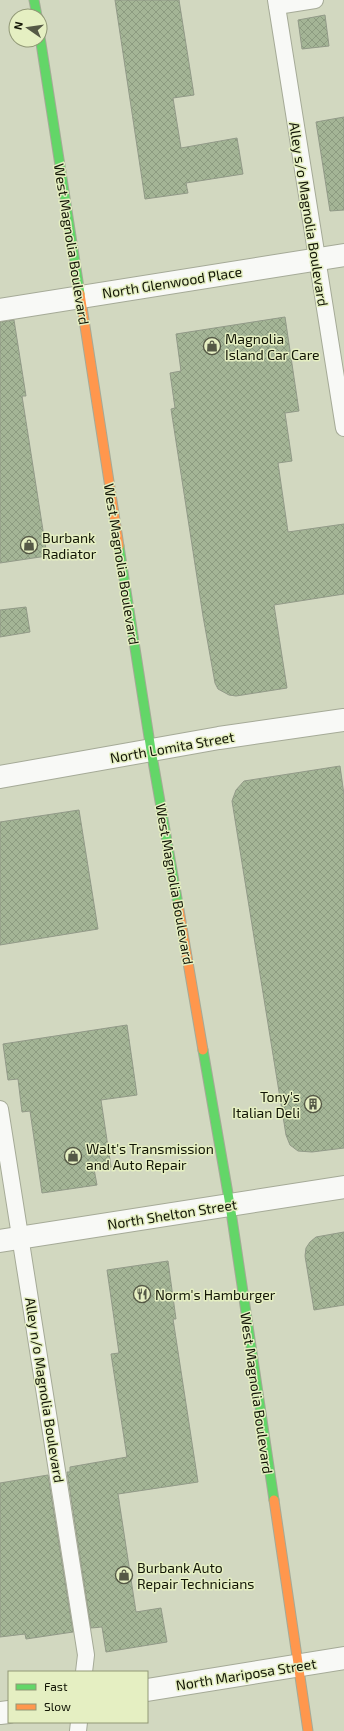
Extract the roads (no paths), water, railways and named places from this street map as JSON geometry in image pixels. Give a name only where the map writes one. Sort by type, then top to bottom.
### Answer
[{"type":"main road","name":"West Magnolia Boulevard","points":[[42,48],[151,750],[230,1205],[308,1731]]},
{"type":"street","name":"North Glenwood Place","points":[[0,310],[344,255]]},
{"type":"street","name":"North Lomita Street","points":[[0,776],[219,738],[344,720]]},
{"type":"street","name":"North Shelton Street","points":[[0,1241],[344,1187]]},
{"type":"street","name":"North Mariposa Street","points":[[148,1690],[344,1658]]},
{"type":"lane","points":[[276,3],[315,0]]},
{"type":"lane","name":"Alley s/o Magnolia Boulevard","points":[[276,3],[344,428]]},
{"type":"lane","name":"Alley n/o Magnolia Boulevard","points":[[0,1109],[86,1655],[84,1671]]},
{"type":"place","name":"Magnolia Island Car Care","points":[[212,346]]},
{"type":"place","name":"Burbank Radiator","points":[[29,545]]},
{"type":"place","name":"Tony's Italian Deli","points":[[313,1104]]},
{"type":"place","name":"Walt's Transmission and Auto Repair","points":[[73,1156]]},
{"type":"place","name":"Norm's Hamburger","points":[[142,1294]]},
{"type":"place","name":"Burbank Auto Repair Technicians","points":[[124,1575]]}]
